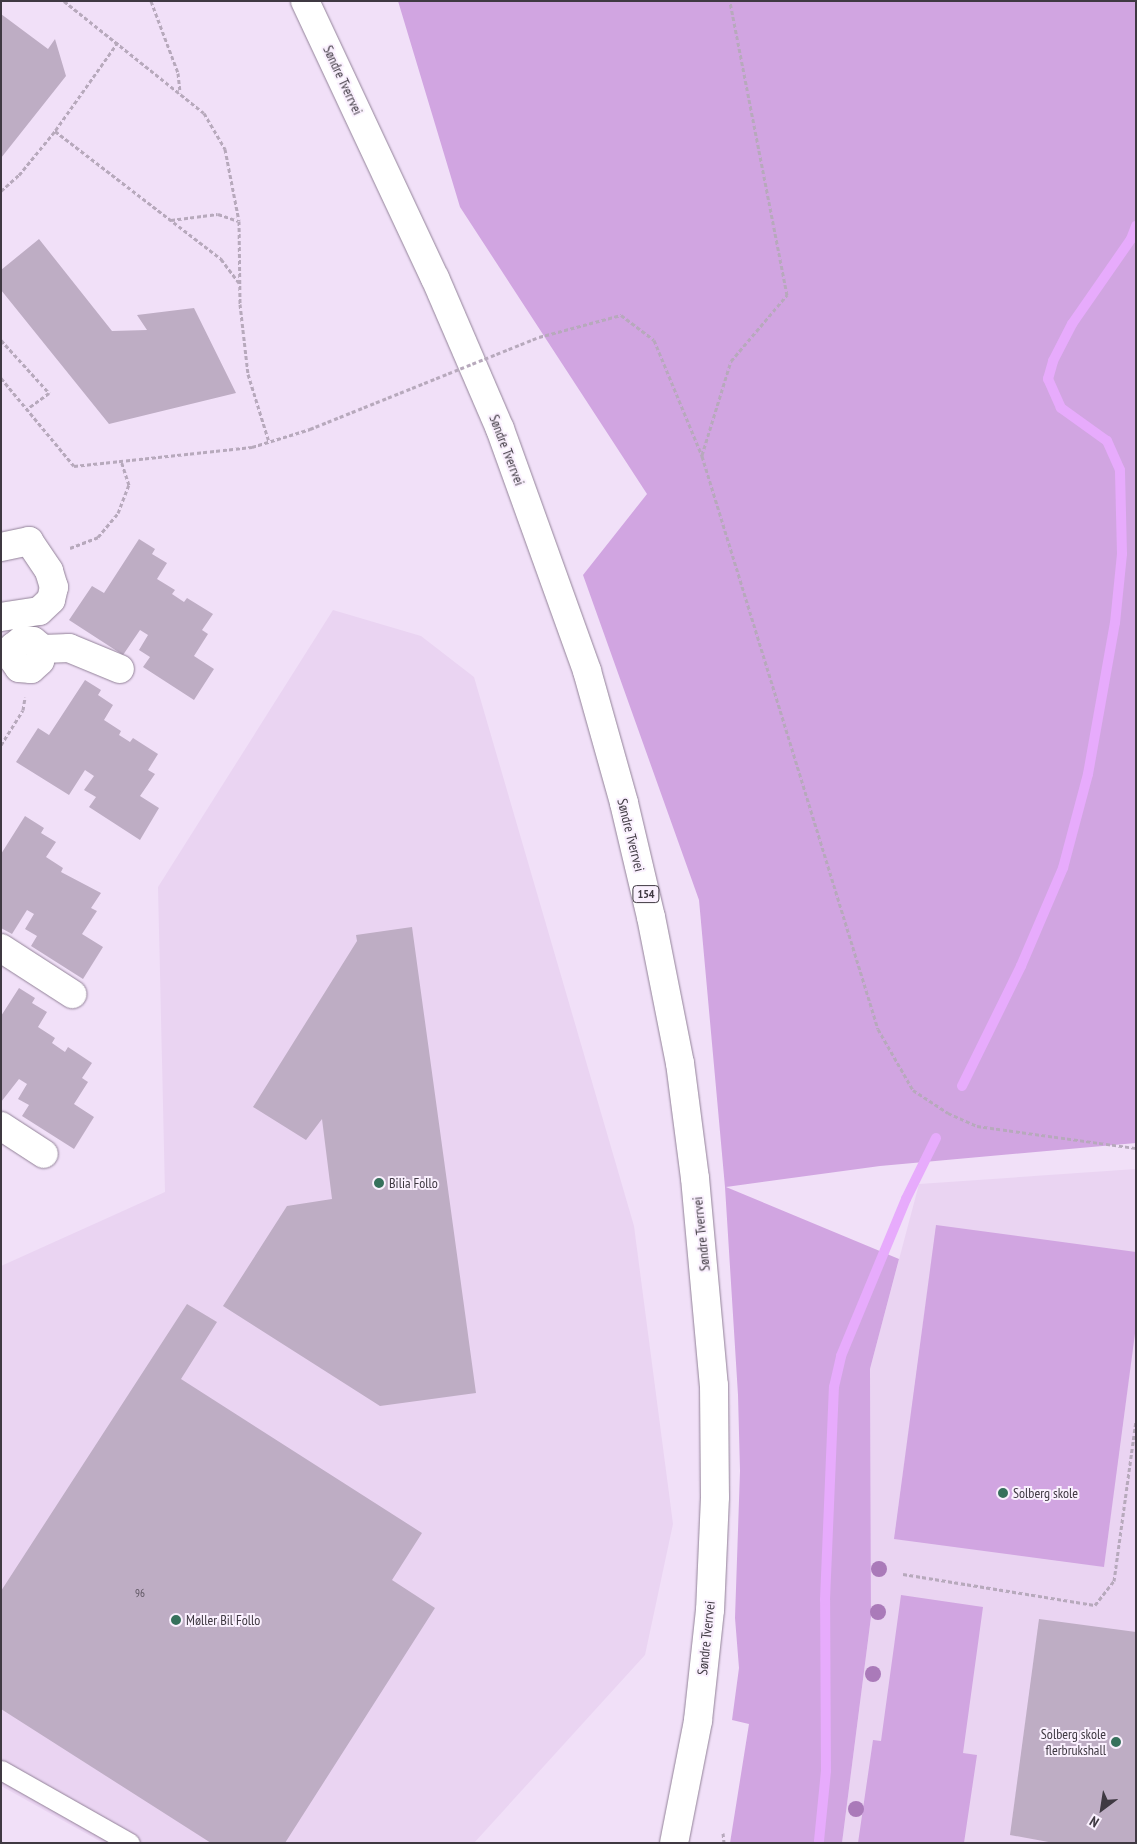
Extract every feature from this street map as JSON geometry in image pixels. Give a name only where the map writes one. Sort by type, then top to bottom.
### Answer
[{"type":"main road","name":"Søndre Tverrvei","points":[[305,1],[435,278],[500,429],[587,671],[624,803],[651,917],[680,1064],[693,1159],[714,1385],[715,1497],[710,1610],[698,1721],[674,1843]]},
{"type":"main road","points":[[1,547],[29,541],[53,580],[51,600],[33,613],[1,617]]},
{"type":"main road","points":[[9,638],[33,641],[43,649],[69,648],[120,669]]},
{"type":"main road","points":[[1,948],[72,994]]},
{"type":"main road","points":[[1,1126],[44,1154]]},
{"type":"lane","points":[[1,1770],[130,1843]]},
{"type":"path","points":[[64,1],[118,42],[204,113],[225,149],[239,221],[240,283],[248,374],[269,442]]},
{"type":"path","points":[[151,1],[178,73],[180,94]]},
{"type":"path","points":[[702,456],[731,361],[787,295],[730,1]]},
{"type":"path","points":[[1,191],[19,175],[55,131],[118,42]]},
{"type":"path","points":[[55,131],[221,259],[240,283]]},
{"type":"path","points":[[171,220],[218,214],[239,221]]},
{"type":"path","points":[[1,378],[74,466],[252,447],[310,429],[539,337],[621,315],[654,340],[702,456],[878,1029],[913,1090],[948,1113],[977,1126],[1136,1148]]},
{"type":"path","points":[[1,340],[49,393],[27,409]]},
{"type":"path","points":[[42,560],[98,537],[118,513],[129,485],[120,461]]},
{"type":"path","points":[[1,745],[23,710],[25,693]]},
{"type":"path","points":[[903,1574],[1095,1605],[1114,1581],[1136,1420]]},
{"type":"path","points":[[723,1833],[724,1843]]},
{"type":"shaded area","points":[[398,1],[1136,1],[1136,1143],[880,1166],[726,1187],[899,1259],[870,1369],[871,1617],[842,1843],[730,1843],[749,1724],[732,1720],[739,1668],[735,1618],[740,1471],[738,1395],[725,1187],[699,900],[583,575],[647,494],[460,207]]},
{"type":"shaded area","points":[[333,610],[421,636],[474,677],[634,1226],[673,1524],[645,1655],[474,1843],[103,1843],[1,1786],[1,1266],[165,1192],[158,887]]},
{"type":"shaded area","name":"Solberg skole","points":[[1136,1169],[1136,1843],[842,1843],[871,1617],[870,1369],[919,1184]]},
{"type":"shaded area","points":[[936,1225],[1136,1252],[1136,1326],[1104,1567],[894,1539]]},
{"type":"shaded area","points":[[901,1595],[983,1607],[963,1753],[977,1755],[964,1843],[858,1843],[873,1740],[881,1741]]},
{"type":"building","points":[[1,14],[48,49],[55,39],[66,76],[1,158]]},
{"type":"building","points":[[39,239],[112,331],[147,330],[137,315],[194,308],[236,393],[109,424],[1,290],[1,270]]},
{"type":"building","points":[[139,539],[155,549],[152,554],[167,563],[157,579],[175,590],[172,594],[184,602],[187,598],[213,614],[202,630],[208,634],[194,656],[214,669],[194,700],[143,667],[150,657],[139,650],[148,635],[140,630],[123,655],[69,620],[92,586],[104,593]]},
{"type":"building","points":[[85,680],[101,690],[98,695],[113,705],[104,720],[121,731],[119,735],[130,742],[133,738],[158,754],[148,770],[155,774],[140,796],[159,808],[140,840],[89,807],[96,797],[84,790],[94,776],[85,770],[69,795],[16,762],[38,728],[49,735]]},
{"type":"building","points":[[25,816],[44,828],[41,833],[56,842],[46,857],[63,868],[61,872],[101,893],[91,908],[97,911],[82,934],[103,947],[83,979],[31,946],[37,936],[25,929],[34,914],[27,910],[12,934],[1,928],[1,854]]},
{"type":"building","points":[[412,927],[476,1393],[380,1406],[223,1306],[287,1206],[332,1199],[322,1119],[306,1140],[253,1107],[357,941],[356,935]]},
{"type":"building","points":[[19,988],[35,998],[32,1003],[47,1012],[38,1027],[55,1038],[52,1043],[65,1052],[68,1047],[92,1063],[82,1078],[88,1082],[74,1104],[94,1117],[74,1149],[22,1116],[29,1105],[18,1099],[27,1084],[19,1079],[1,1102],[1,1016]]},
{"type":"building","points":[[187,1304],[217,1322],[181,1379],[422,1533],[392,1580],[435,1608],[285,1843],[211,1843],[1,1709],[1,1591]]},
{"type":"building","points":[[1039,1619],[1136,1632],[1136,1843],[1054,1843],[1010,1835]]},
{"type":"waterway","points":[[962,1086],[1021,966],[1063,868],[1088,774],[1115,623],[1122,554],[1120,470],[1107,441],[1061,408],[1048,379],[1053,361],[1072,324],[1131,239],[1136,226]]},
{"type":"waterway","points":[[819,1841],[826,1771],[825,1600],[834,1387],[841,1356],[906,1199],[936,1138]]},
{"type":"place","name":"Bilia Follo","points":[[379,1183]]},
{"type":"place","name":"Solberg skole","points":[[1003,1493]]},
{"type":"place","name":"Møller Bil Follo","points":[[176,1620]]},
{"type":"place","name":"Solberg skole flerbrukshall","points":[[1116,1742]]}]
